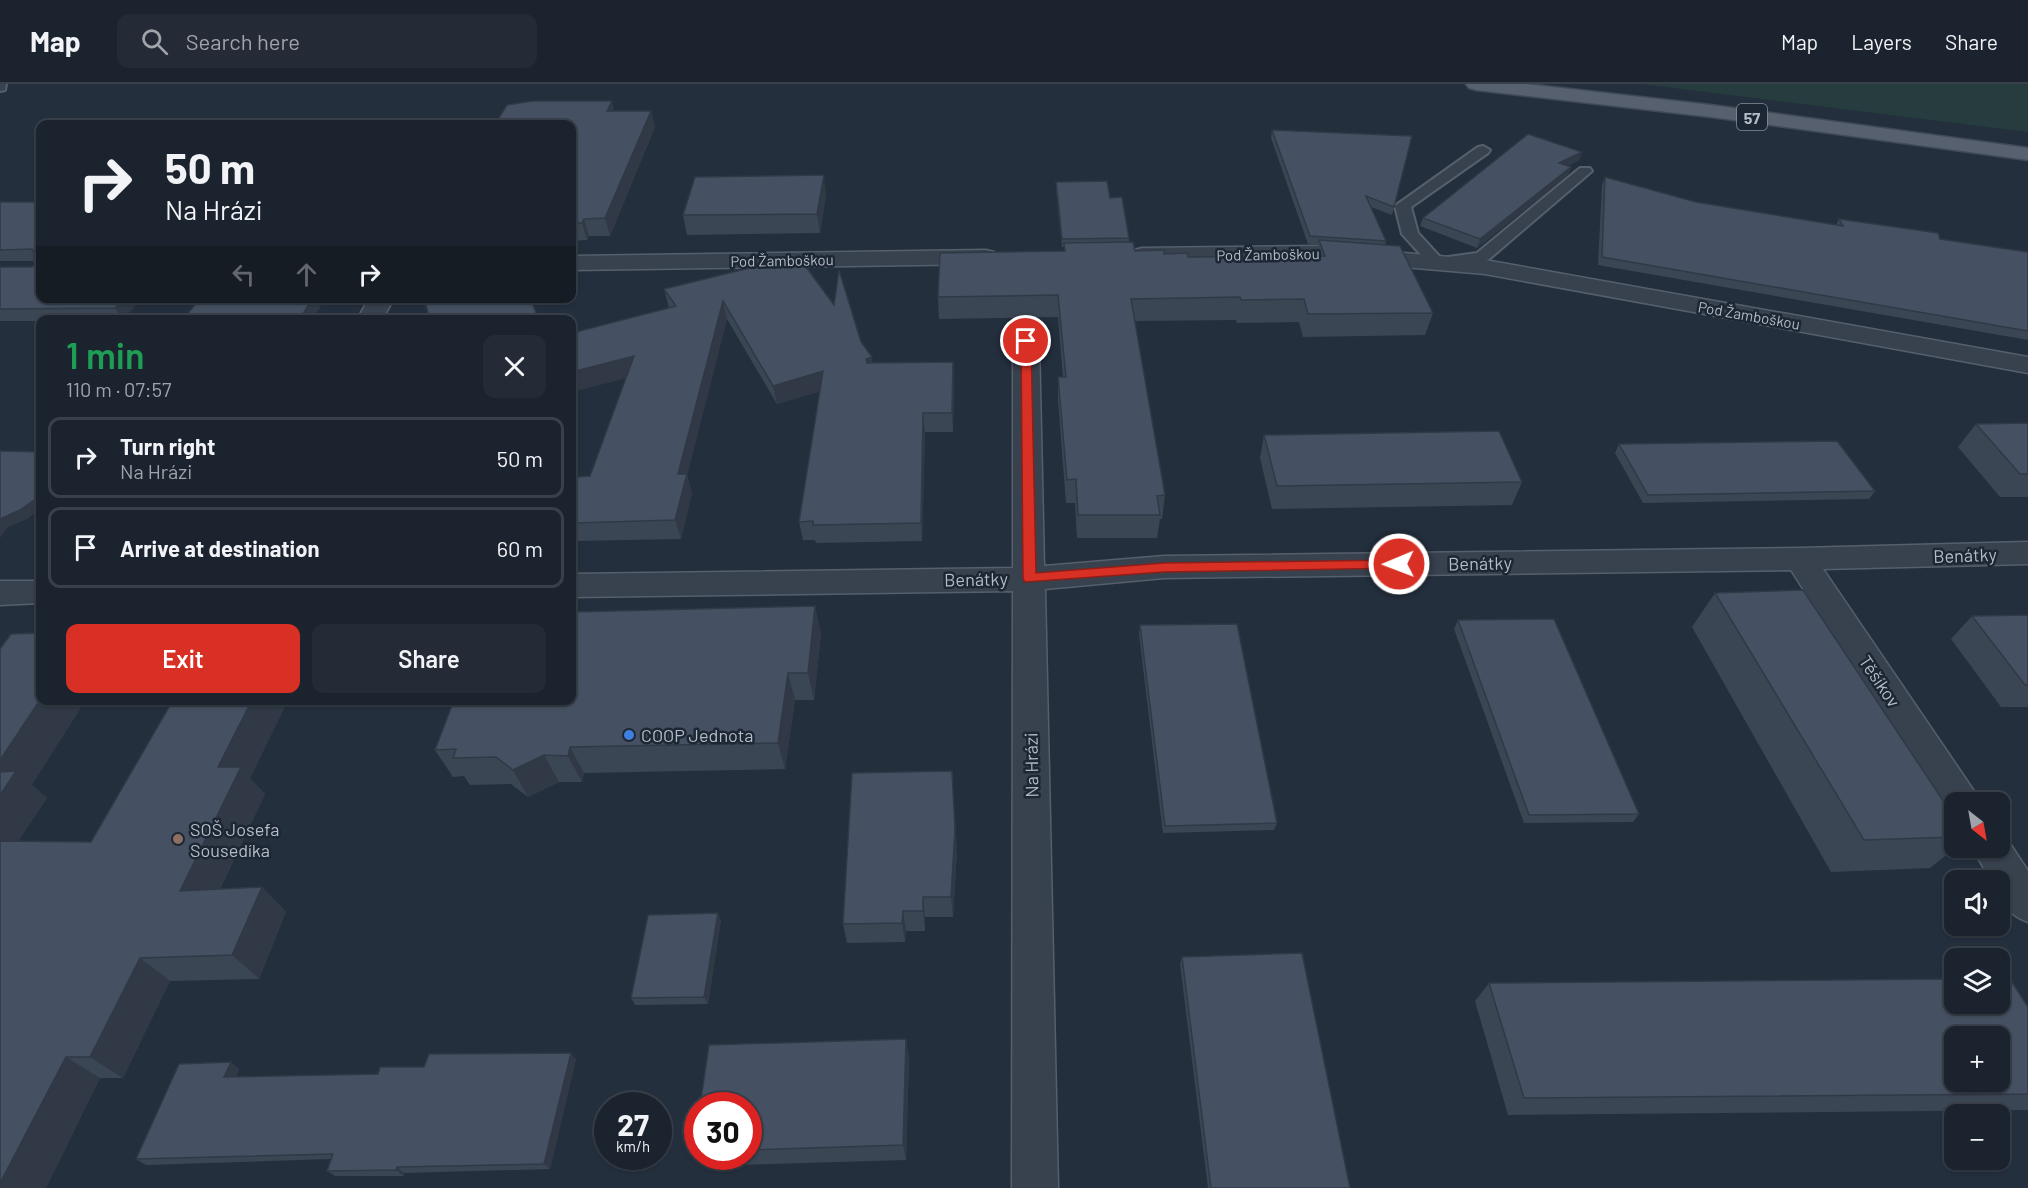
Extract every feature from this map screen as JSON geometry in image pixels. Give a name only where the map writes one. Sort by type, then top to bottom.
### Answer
[{"type":"main road","name":"57","points":[[1476,84],[1711,111],[2028,154]]},
{"type":"street","name":"Pod Žamboškou","points":[[1120,256],[1323,253],[1485,267],[2028,365]]},
{"type":"street","name":"Pod Žamboškou","points":[[576,263],[1013,257]]},
{"type":"street","name":"Na Hrázi","points":[[1026,341],[1035,1188]]},
{"type":"street","name":"Benátky","points":[[576,585],[1029,579],[1164,567],[1800,560],[2028,553]]},
{"type":"street","name":"Těšíkov","points":[[1800,560],[1954,792]]},
{"type":"street","points":[[0,593],[36,592]]},
{"type":"street","points":[[1997,858],[2028,904]]},
{"type":"lane","points":[[1483,150],[1403,206],[1410,234],[1437,262],[1482,257],[1585,171]]},
{"type":"green space","points":[[1641,84],[2028,84],[2028,132]]},
{"type":"building","points":[[533,101],[612,101],[607,111],[651,111],[605,218],[584,219],[582,223],[576,223],[576,120],[498,120],[507,105]]},
{"type":"building","points":[[1272,130],[1412,136],[1394,207],[1366,196],[1386,241],[1310,236]]},
{"type":"building","points":[[1528,134],[1582,152],[1559,163],[1571,167],[1480,239],[1423,218]]},
{"type":"building","points":[[824,175],[817,214],[683,215],[695,177]]},
{"type":"building","points":[[1605,177],[1696,202],[1843,226],[1839,219],[1938,233],[1940,239],[2028,252],[2028,331],[1602,257]]},
{"type":"building","points":[[1107,181],[1110,198],[1122,197],[1129,238],[1062,239],[1056,182]]},
{"type":"building","points":[[0,202],[36,202],[36,303],[119,303],[115,308],[0,309],[0,267],[32,267],[34,251],[32,249],[0,250]]},
{"type":"building","points":[[1319,240],[1400,246],[1433,313],[1308,314],[1304,299],[1241,300],[1240,297],[1131,299],[1165,495],[1157,496],[1160,515],[1078,515],[1076,479],[1067,480],[1058,377],[1066,377],[1058,295],[938,297],[940,253],[1065,251],[1064,243],[1133,242],[1135,251],[1164,250],[1164,254],[1187,253],[1188,257],[1325,256]]},
{"type":"building","points":[[798,256],[834,305],[839,270],[861,342],[872,357],[866,359],[867,363],[953,362],[952,413],[923,413],[921,523],[813,525],[813,521],[799,522],[823,371],[773,386],[723,301],[678,474],[687,474],[675,520],[576,523],[578,477],[590,476],[634,356],[576,371],[576,332],[676,306],[664,289]]},
{"type":"building","points":[[196,303],[310,303],[302,315],[187,315]]},
{"type":"building","points":[[425,303],[532,303],[537,315],[429,315]]},
{"type":"building","points":[[2028,423],[2028,474],[2020,474],[1976,424]]},
{"type":"building","points":[[1499,431],[1522,482],[1277,486],[1264,435]]},
{"type":"building","points":[[1837,441],[1875,491],[1648,495],[1619,444]]},
{"type":"building","points":[[0,451],[36,452],[36,499],[20,510],[0,519]]},
{"type":"building","points":[[1803,590],[1944,802],[1944,837],[1864,840],[1715,593]]},
{"type":"building","name":"COOP Jednota","points":[[815,606],[808,673],[788,673],[778,743],[570,747],[568,756],[544,755],[513,770],[496,757],[453,758],[456,749],[435,750],[452,705],[576,705],[576,612]]},
{"type":"building","points":[[2028,615],[2028,685],[2025,685],[1972,616]]},
{"type":"building","points":[[1554,619],[1639,814],[1529,815],[1458,620]]},
{"type":"building","points":[[1237,624],[1277,823],[1165,826],[1140,625]]},
{"type":"building","points":[[36,633],[37,705],[0,760],[0,649],[11,634]]},
{"type":"building","points":[[170,705],[249,705],[218,767],[241,767],[180,891],[262,887],[232,955],[140,958],[90,1057],[66,1057],[0,1183],[0,841],[91,842]]},
{"type":"building","points":[[16,771],[0,795],[0,772]]},
{"type":"building","points":[[952,771],[955,829],[951,897],[923,897],[923,911],[903,911],[902,923],[843,924],[852,773]]},
{"type":"building","points":[[718,913],[704,997],[631,998],[648,915]]},
{"type":"building","points":[[1302,953],[1350,1188],[1211,1188],[1182,957]]},
{"type":"building","points":[[1944,979],[1944,1014],[2010,1014],[2010,979],[2028,1007],[2028,1094],[1524,1098],[1489,983]]},
{"type":"building","points":[[906,1039],[903,1145],[762,1150],[762,1092],[702,1092],[709,1045]]},
{"type":"building","points":[[571,1053],[544,1164],[327,1171],[333,1154],[136,1159],[179,1064],[231,1062],[224,1077],[378,1074],[380,1067],[424,1067],[429,1054]]},
{"type":"place","name":"COOP Jednota","points":[[629,735]]},
{"type":"place","name":"SOŠ Josefa Sousedíka","points":[[178,839]]},
{"type":"route","points":[[1026,341],[1029,579],[1164,567],[1399,564]]}]
